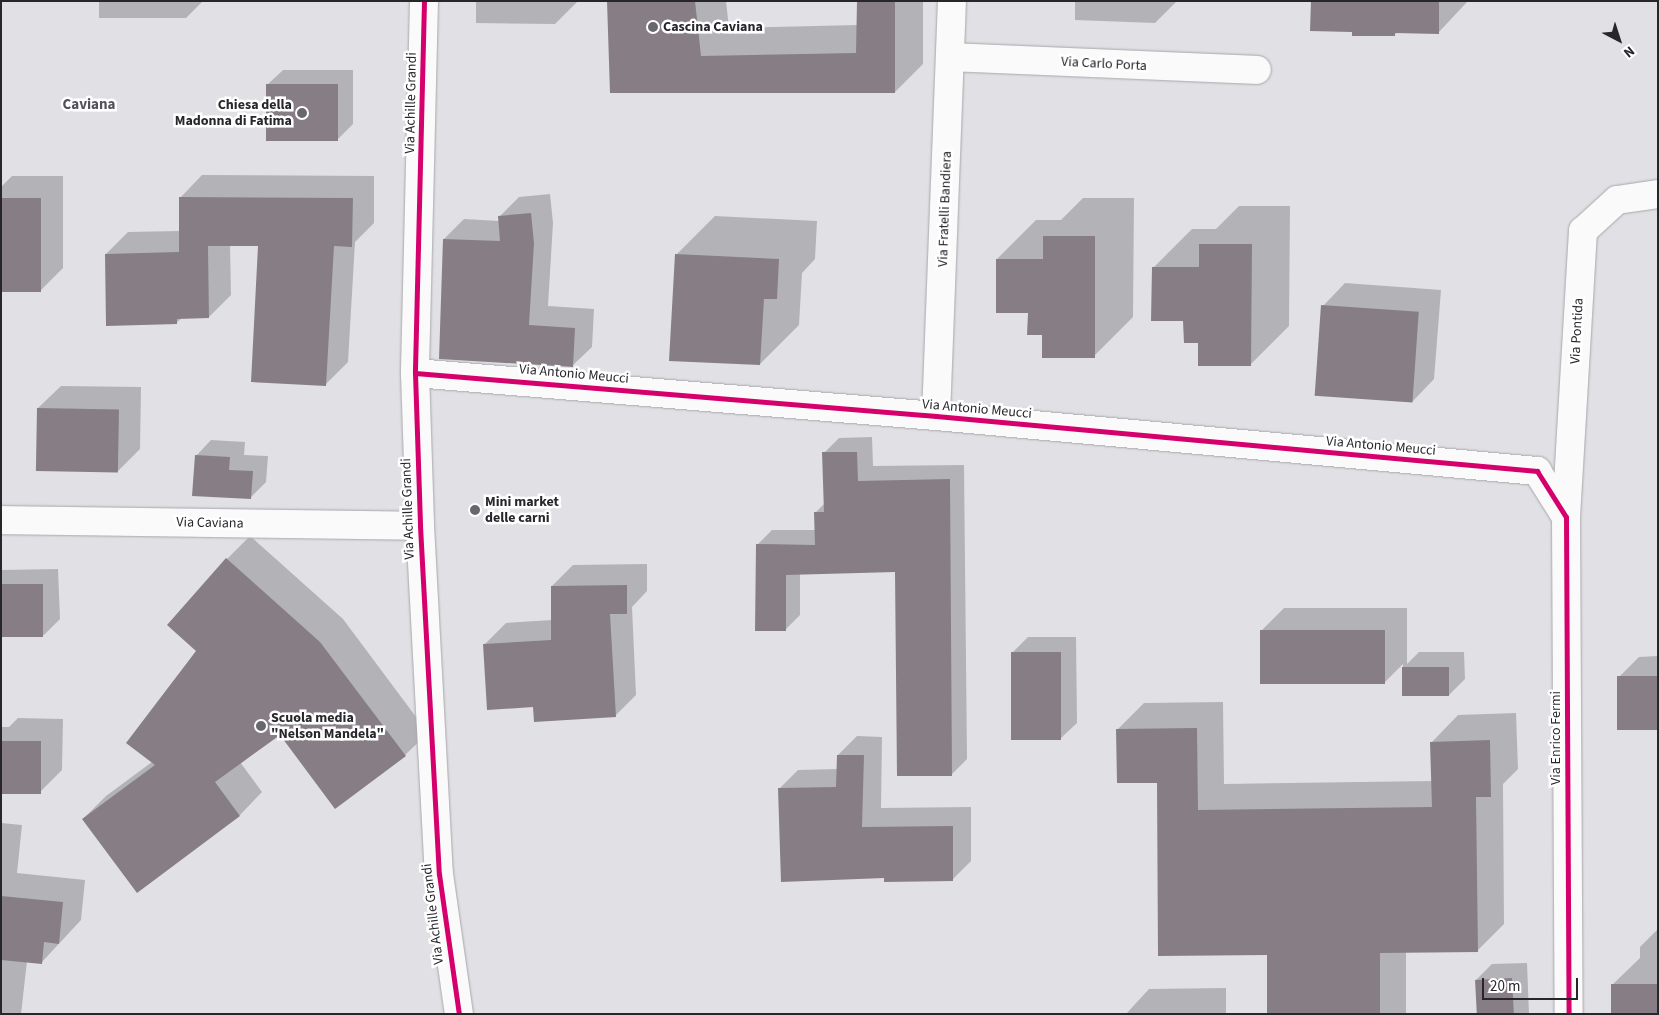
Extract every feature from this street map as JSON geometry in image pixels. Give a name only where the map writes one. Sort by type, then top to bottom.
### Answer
[{"type":"street","name":"Via Achille Grandi","points":[[424,1],[415,373],[420,526],[438,874],[458,1014]]},
{"type":"street","name":"Via Fratelli Bandiera","points":[[936,416],[952,1]]},
{"type":"street","name":"Via Carlo Porta","points":[[951,57],[1257,70]]},
{"type":"street","name":"Via Pontida","points":[[1566,517],[1583,231],[1617,200],[1658,194]]},
{"type":"street","name":"Via Antonio Meucci","points":[[415,373],[936,416],[1537,471],[1566,517]]},
{"type":"street","name":"Via Enrico Fermi","points":[[1566,517],[1569,1014]]},
{"type":"street","name":"Via Caviana","points":[[1,520],[420,526]]},
{"type":"building","name":"Cascina Caviana","points":[[607,1],[695,1],[701,56],[856,53],[857,1],[895,1],[895,93],[610,93]]},
{"type":"building","points":[[1311,1],[1439,1],[1439,34],[1395,33],[1395,36],[1352,36],[1352,32],[1310,31]]},
{"type":"building","name":"Chiesa della Madonna di Fatima","points":[[266,84],[338,84],[338,141],[266,141]]},
{"type":"building","points":[[179,197],[353,198],[352,247],[334,246],[326,386],[251,382],[258,246],[208,246],[209,318],[177,319],[177,324],[106,326],[105,254],[179,252]]},
{"type":"building","points":[[1,198],[41,198],[41,292],[1,292]]},
{"type":"building","points":[[531,213],[534,243],[529,325],[575,328],[573,367],[439,359],[443,239],[500,241],[498,216]]},
{"type":"building","points":[[1043,236],[1095,236],[1095,358],[1042,358],[1042,335],[1027,335],[1028,313],[996,313],[996,259],[1043,259]]},
{"type":"building","points":[[1199,244],[1252,244],[1251,366],[1198,366],[1198,343],[1184,343],[1183,321],[1151,321],[1152,267],[1199,267]]},
{"type":"building","points":[[675,254],[779,259],[777,299],[764,299],[760,365],[669,361]]},
{"type":"building","points":[[1321,305],[1419,312],[1412,403],[1315,396]]},
{"type":"building","points":[[37,408],[119,409],[118,472],[36,471]]},
{"type":"building","points":[[822,452],[857,452],[858,481],[950,479],[952,776],[897,776],[895,572],[786,575],[786,631],[755,631],[756,544],[815,545],[814,512],[824,512]]},
{"type":"building","points":[[195,455],[230,457],[229,470],[253,471],[251,499],[192,496]]},
{"type":"building","name":"Scuola media \"Nelson Mandela\"","points":[[226,558],[320,642],[406,756],[335,809],[280,735],[215,782],[240,816],[137,893],[82,819],[155,765],[126,743],[196,651],[167,625]]},
{"type":"building","points":[[1,584],[43,584],[43,637],[1,637]]},
{"type":"building","points":[[627,585],[627,614],[610,614],[616,717],[534,722],[533,707],[487,710],[483,644],[551,640],[551,586]]},
{"type":"building","points":[[1260,630],[1385,630],[1385,684],[1260,684]]},
{"type":"building","points":[[1011,652],[1061,652],[1061,740],[1011,740]]},
{"type":"building","points":[[1402,667],[1449,667],[1449,696],[1402,696]]},
{"type":"building","points":[[1617,676],[1658,676],[1658,730],[1617,730]]},
{"type":"building","points":[[1197,728],[1198,810],[1432,807],[1430,742],[1490,740],[1491,797],[1476,797],[1478,952],[1380,953],[1380,1014],[1267,1014],[1267,955],[1158,956],[1157,783],[1117,783],[1116,729]]},
{"type":"building","points":[[1,741],[41,741],[41,794],[1,794]]},
{"type":"building","points":[[837,755],[864,755],[862,827],[953,826],[953,881],[884,882],[884,878],[781,882],[778,788],[836,787]]},
{"type":"building","points":[[1,896],[63,902],[59,944],[44,942],[42,964],[1,960]]},
{"type":"building","points":[[1512,978],[1514,1014],[1477,1014],[1475,980]]},
{"type":"building","points":[[1611,984],[1658,984],[1658,1014],[1611,1014]]},
{"type":"cycle path","points":[[424,1],[415,373],[420,526],[439,874],[459,1014]]},
{"type":"cycle path","points":[[415,373],[936,416],[1537,471],[1566,517],[1569,1014]]},
{"type":"place","name":"Cascina Caviana","points":[[653,27]]},
{"type":"place","name":"Chiesa della Madonna di Fatima","points":[[302,113]]},
{"type":"place","name":"Mini market delle carni","points":[[475,510]]},
{"type":"place","name":"Scuola media \"Nelson Mandela\"","points":[[261,726]]},
{"type":"district","name":"Caviana","points":[[89,105]]}]
